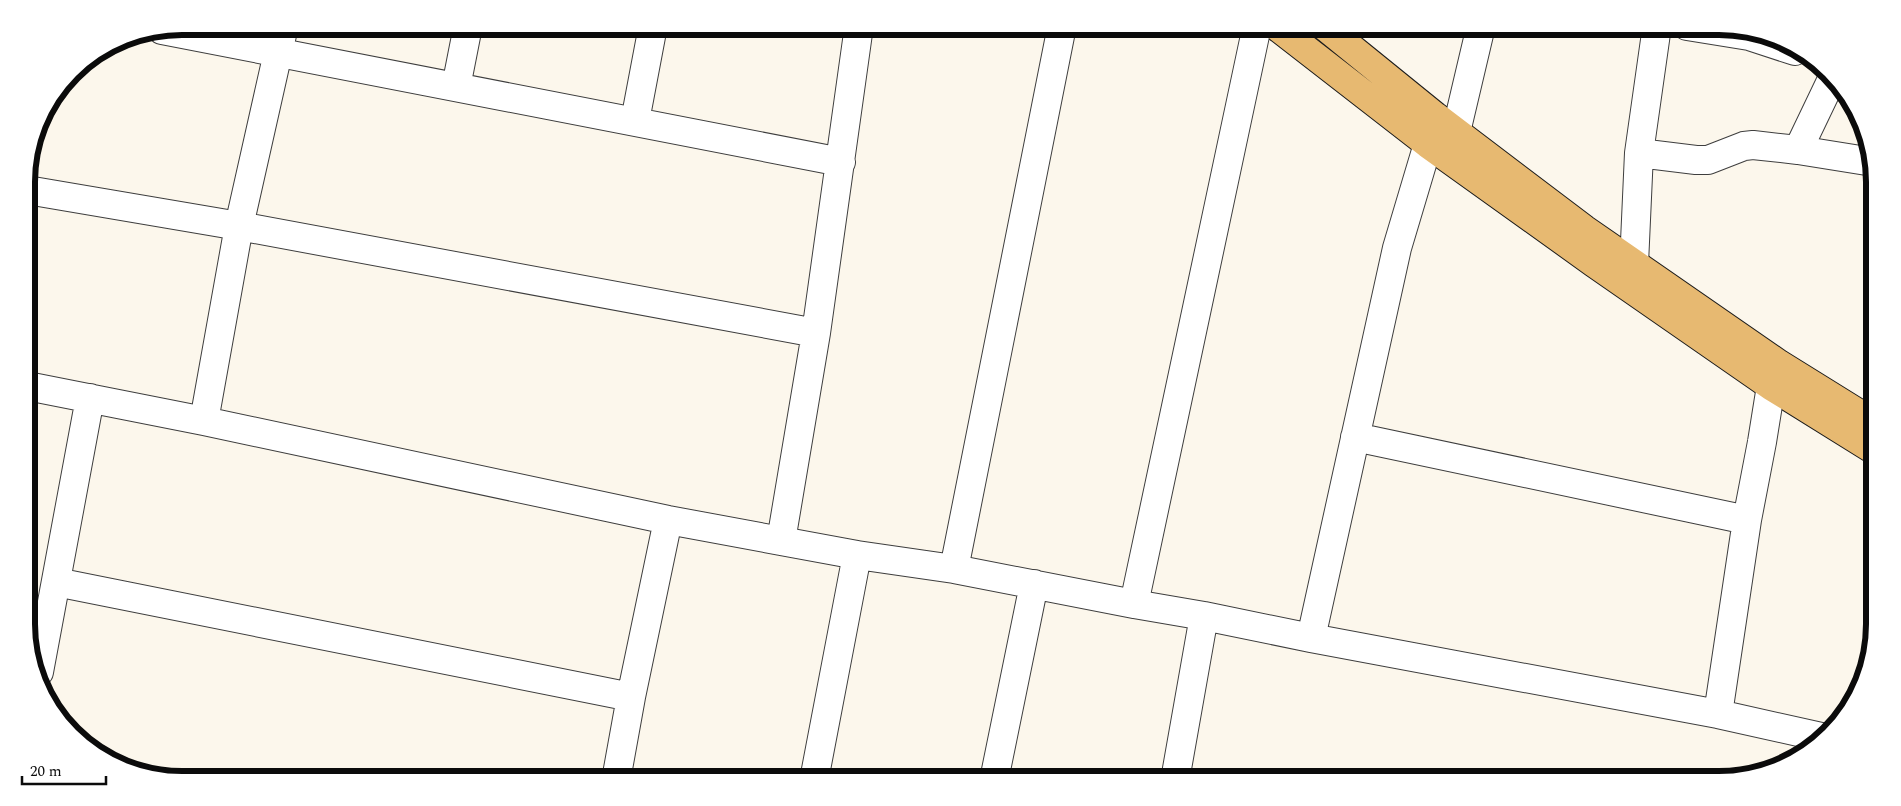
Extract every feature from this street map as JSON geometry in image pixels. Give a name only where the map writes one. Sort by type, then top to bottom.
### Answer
[{"type":"main road","points":[[1288,35],[1428,144],[1601,269],[1771,386],[1866,445]]},
{"type":"main road","points":[[1335,35],[1456,132],[1584,229],[1779,364],[1866,418]]},
{"type":"street","points":[[186,35],[841,162]]},
{"type":"street","points":[[204,421],[239,226],[282,35]]},
{"type":"street","points":[[456,87],[466,35]]},
{"type":"street","points":[[635,122],[651,35]]},
{"type":"street","points":[[781,541],[816,333],[858,35]]},
{"type":"street","points":[[954,569],[1060,35]]},
{"type":"street","points":[[1134,604],[1255,35]]},
{"type":"street","points":[[1456,132],[1479,35]]},
{"type":"street","points":[[1634,264],[1639,153],[1657,35]]},
{"type":"street","points":[[1798,150],[1829,85]]},
{"type":"street","points":[[1311,638],[1398,248],[1428,144]]},
{"type":"street","points":[[1639,153],[1708,160],[1744,146],[1753,145],[1865,161]]},
{"type":"street","points":[[35,191],[239,226],[816,333]]},
{"type":"street","points":[[1718,714],[1746,520],[1771,386]]},
{"type":"street","points":[[35,388],[204,421],[668,520],[857,556],[954,569],[1034,584],[1718,714],[1814,736]]},
{"type":"street","points":[[41,664],[90,398]]},
{"type":"street","points":[[1355,437],[1746,520]]},
{"type":"street","points":[[618,771],[668,520]]},
{"type":"street","points":[[816,771],[857,556]]},
{"type":"street","points":[[56,582],[631,698]]},
{"type":"street","points":[[996,771],[1034,584]]},
{"type":"street","points":[[1177,771],[1204,616]]}]
